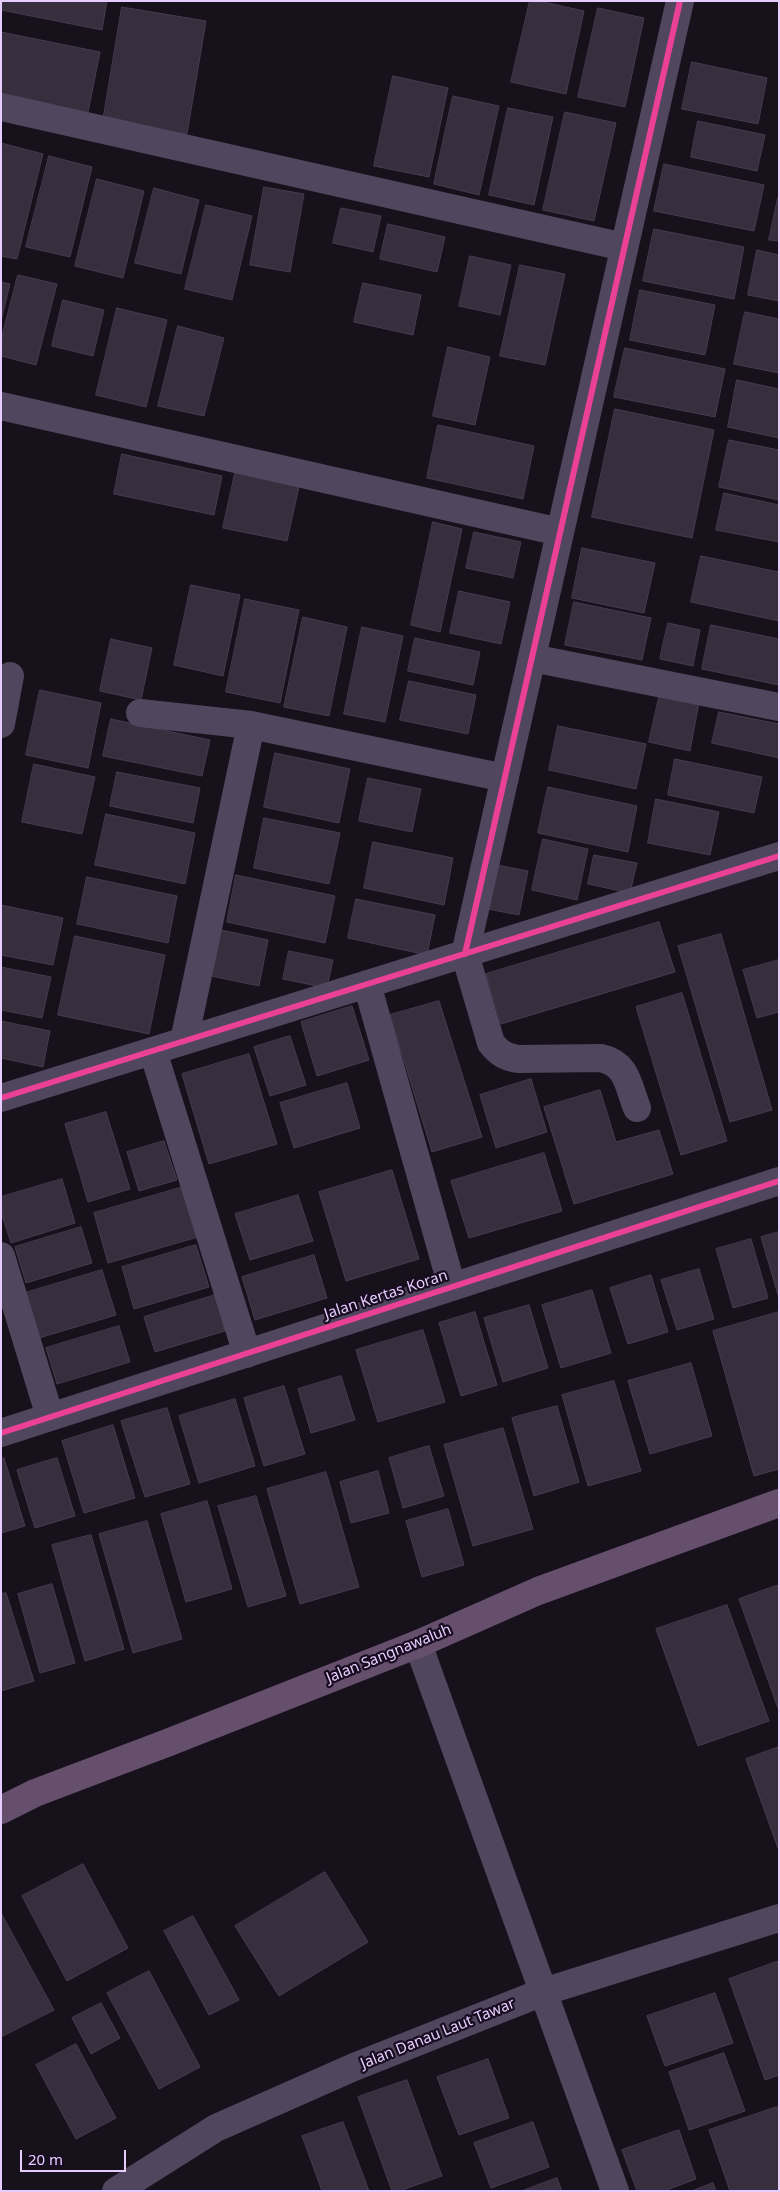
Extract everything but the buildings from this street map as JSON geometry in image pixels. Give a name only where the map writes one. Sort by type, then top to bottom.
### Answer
[{"type":"main road","name":"Jalan Sangnawaluh","points":[[1,1810],[35,1793],[418,1644],[538,1590],[779,1503]]},
{"type":"street","points":[[637,1108],[622,1070],[613,1061],[601,1058],[518,1059],[507,1057],[499,1052],[491,1043],[465,954],[680,1]]},
{"type":"street","points":[[1,107],[624,247]]},
{"type":"street","points":[[1,406],[560,532]]},
{"type":"street","points":[[532,658],[779,708]]},
{"type":"street","points":[[1,724],[10,676]]},
{"type":"street","points":[[140,712],[251,725],[505,778]]},
{"type":"street","points":[[184,1041],[251,725]]},
{"type":"street","points":[[1,1098],[779,856]]},
{"type":"street","points":[[367,984],[452,1287]]},
{"type":"street","points":[[153,1051],[246,1354]]},
{"type":"street","name":"Jalan Kertas Koran","points":[[1,1433],[779,1181]]},
{"type":"street","points":[[1,1256],[50,1417]]},
{"type":"street","points":[[418,1644],[615,2191]]},
{"type":"street","name":"Jalan Danau Laut Tawar","points":[[116,2191],[216,2128],[354,2067],[543,1992],[779,1918]]},
{"type":"cycle path","points":[[465,954],[680,1]]},
{"type":"cycle path","points":[[1,1098],[779,856]]},
{"type":"cycle path","points":[[1,1433],[779,1181]]}]
